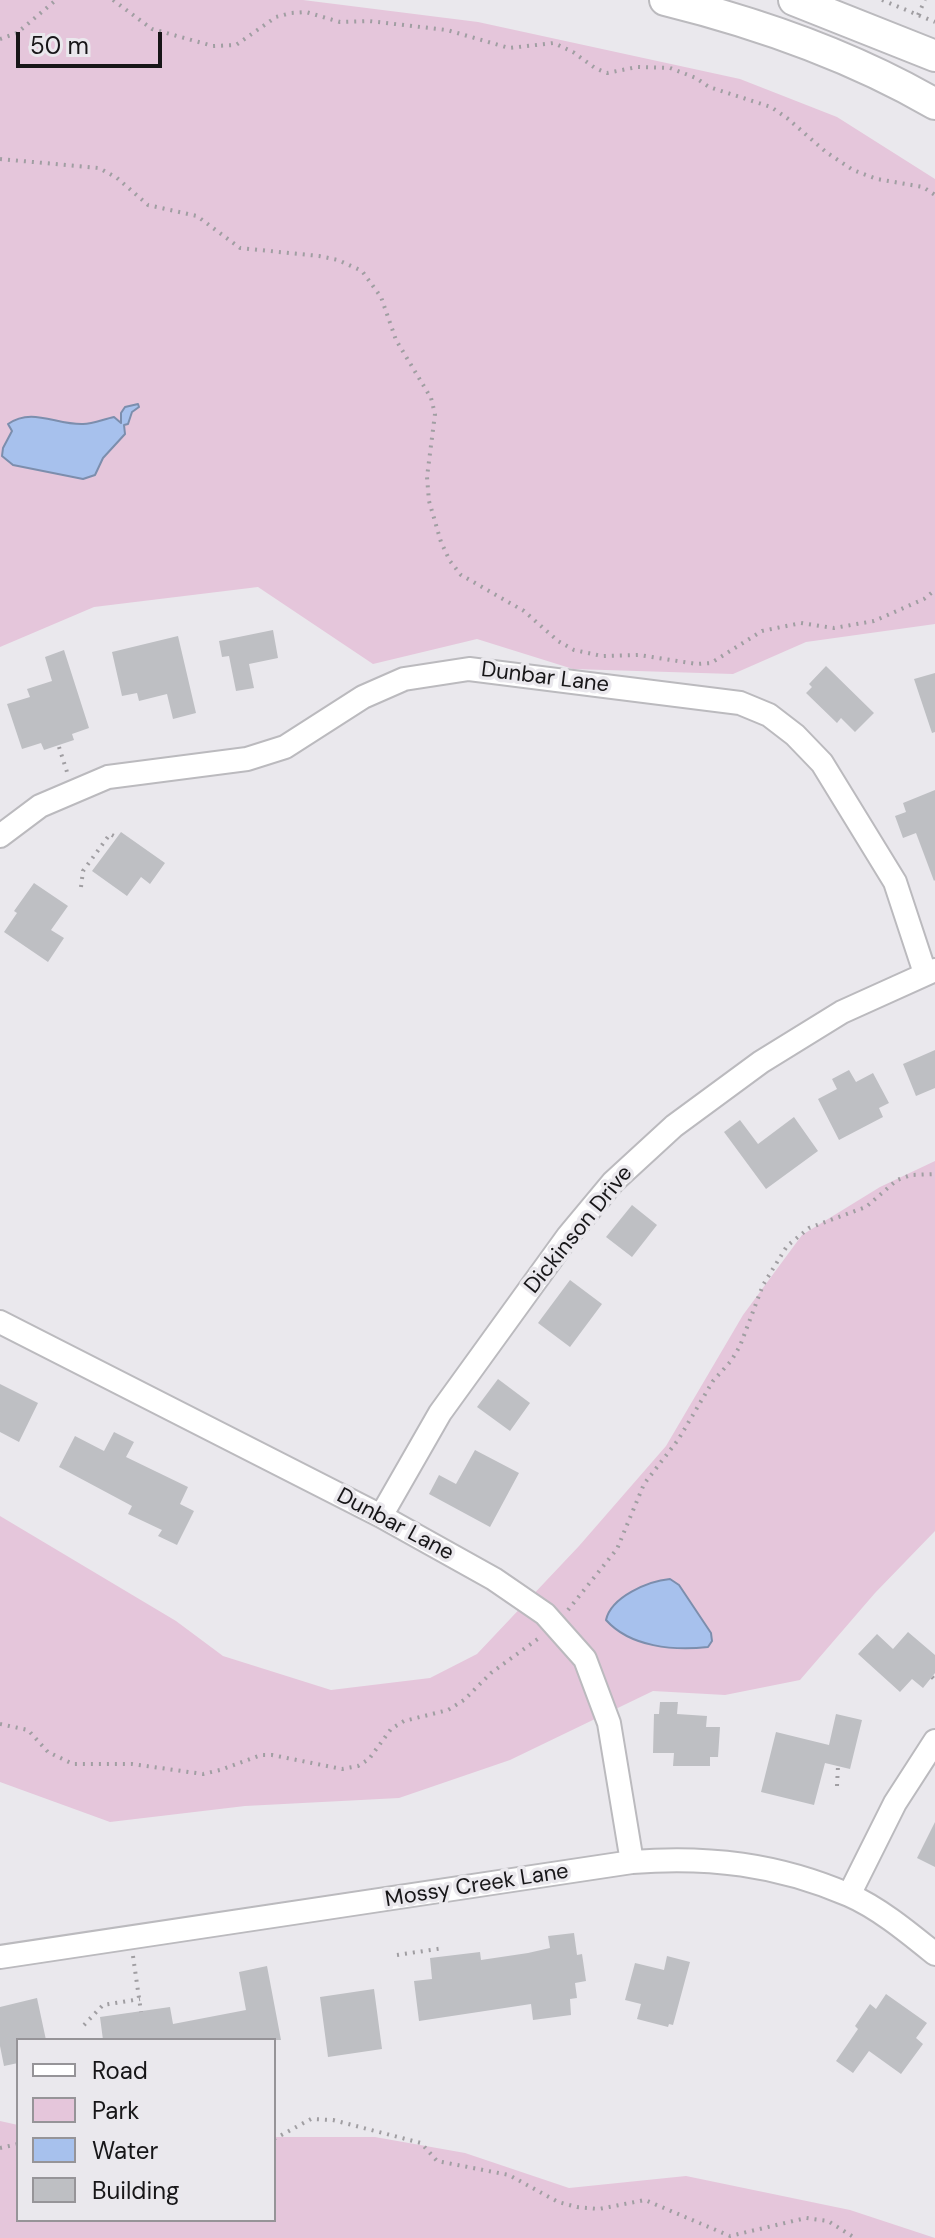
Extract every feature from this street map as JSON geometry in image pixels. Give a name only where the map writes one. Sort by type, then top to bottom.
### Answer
[{"type":"street","points":[[665,0],[789,37],[897,82],[935,104]]},
{"type":"street","points":[[794,0],[935,56]]},
{"type":"street","name":"Dunbar Lane","points":[[0,836],[40,806],[108,777],[247,759],[285,747],[363,697],[404,679],[469,669],[740,703],[769,715],[795,735],[822,763],[895,882],[930,972]]},
{"type":"street","name":"Dickinson Drive","points":[[381,1516],[440,1413],[568,1236],[613,1182],[674,1126],[761,1062],[842,1012],[930,972]]},
{"type":"street","name":"Dunbar Lane","points":[[0,1322],[381,1516],[523,1597],[585,1659],[609,1723],[632,1862]]},
{"type":"street","points":[[849,1895],[895,1803],[935,1741]]},
{"type":"street","name":"Mossy Creek Lane","points":[[0,1957],[632,1862],[678,1859],[737,1863],[794,1876],[849,1895],[906,1931],[935,1954]]},
{"type":"path","points":[[0,39],[17,33],[56,0]]},
{"type":"path","points":[[113,0],[152,29],[213,46],[236,45],[276,17],[306,12],[340,22],[369,21],[455,31],[509,48],[554,43],[607,73],[637,67],[670,68],[709,87],[771,107],[853,170],[877,179],[923,187],[935,195]]},
{"type":"path","points":[[883,0],[935,22]]},
{"type":"path","points":[[918,15],[925,0]]},
{"type":"path","points":[[0,159],[99,168],[117,178],[148,205],[197,216],[240,248],[319,256],[338,260],[362,271],[377,289],[396,340],[431,398],[435,414],[427,477],[429,501],[450,561],[461,575],[524,611],[558,641],[574,650],[602,656],[639,655],[697,664],[711,663],[762,631],[801,623],[834,628],[863,623],[924,599],[935,590]]},
{"type":"path","points":[[59,747],[67,772]]},
{"type":"path","points":[[81,887],[83,871],[110,834],[114,836]]},
{"type":"path","points":[[0,1724],[28,1730],[48,1752],[73,1764],[132,1764],[203,1774],[261,1755],[272,1755],[342,1769],[358,1766],[369,1759],[391,1729],[404,1721],[448,1710],[464,1700],[491,1673],[529,1647],[586,1590],[617,1549],[644,1484],[678,1440],[713,1381],[740,1346],[763,1285],[787,1246],[809,1228],[866,1207],[897,1180],[911,1175],[935,1174]]},
{"type":"path","points":[[837,1786],[838,1766]]},
{"type":"path","points":[[397,1955],[444,1948]]},
{"type":"path","points":[[133,1956],[141,2012]]},
{"type":"path","points":[[84,2025],[103,2005],[140,1999]]},
{"type":"path","points":[[276,2138],[311,2119],[333,2120],[421,2143],[437,2161],[509,2175],[558,2202],[577,2207],[599,2209],[645,2200],[730,2236],[806,2218],[828,2221],[855,2238]]},
{"type":"green space","points":[[0,0],[303,0],[478,22],[740,79],[837,117],[935,179],[935,624],[806,642],[733,674],[573,669],[477,639],[373,664],[258,587],[94,607],[0,647]]},
{"type":"green space","points":[[935,1161],[935,1531],[875,1593],[800,1680],[725,1695],[653,1691],[510,1760],[399,1798],[245,1806],[110,1822],[0,1782],[0,1516],[176,1621],[223,1656],[331,1690],[430,1678],[477,1654],[579,1546],[666,1446],[743,1315],[802,1235],[880,1187]]},
{"type":"green space","points":[[0,2121],[16,2125],[16,2222],[276,2222],[276,2137],[375,2137],[465,2153],[569,2188],[686,2176],[850,2210],[935,2238],[0,2238]]},
{"type":"water","points":[[138,404],[128,424],[124,425],[125,434],[103,458],[95,475],[83,479],[13,465],[2,456],[12,431],[8,424],[17,419],[35,417],[83,424],[114,417],[121,423],[121,413],[125,407]]},
{"type":"water","points":[[670,1579],[679,1585],[711,1633],[712,1641],[708,1647],[653,1645],[627,1636],[606,1620],[623,1597],[651,1583]]},
{"type":"building","points":[[273,630],[278,658],[249,664],[254,688],[236,691],[229,656],[222,657],[219,641]]},
{"type":"building","points":[[178,636],[196,713],[173,719],[167,694],[139,701],[137,693],[122,696],[112,652]]},
{"type":"building","points":[[64,650],[89,728],[72,734],[74,740],[44,750],[41,743],[22,749],[7,704],[30,697],[27,689],[52,681],[45,657]]},
{"type":"building","points":[[826,666],[874,713],[855,732],[841,718],[837,723],[806,693],[812,687],[809,684]]},
{"type":"building","points":[[935,673],[935,732],[932,733],[914,679]]},
{"type":"building","points":[[935,790],[934,881],[916,833],[903,838],[895,816],[906,812],[903,803]]},
{"type":"building","points":[[121,832],[165,863],[150,884],[141,877],[127,896],[92,871]]},
{"type":"building","points":[[34,883],[68,906],[51,930],[64,938],[48,962],[4,932],[17,913],[14,911]]},
{"type":"building","points":[[935,1050],[935,1088],[916,1096],[903,1064]]},
{"type":"building","points":[[849,1070],[856,1082],[873,1073],[889,1103],[879,1108],[883,1117],[839,1140],[818,1099],[837,1089],[832,1079]]},
{"type":"building","points":[[794,1117],[818,1151],[766,1189],[724,1132],[740,1120],[758,1144]]},
{"type":"building","points":[[632,1205],[657,1225],[632,1257],[606,1237]]},
{"type":"building","points":[[570,1280],[602,1304],[570,1347],[538,1323]]},
{"type":"building","points":[[498,1379],[530,1403],[510,1431],[477,1407]]},
{"type":"building","points":[[0,1384],[38,1403],[19,1442],[0,1432]]},
{"type":"building","points":[[114,1432],[134,1442],[126,1457],[188,1487],[180,1504],[194,1511],[177,1545],[158,1536],[162,1530],[128,1514],[132,1506],[59,1467],[75,1436],[104,1451]]},
{"type":"building","points":[[475,1450],[519,1473],[490,1527],[429,1494],[439,1475],[456,1484]]},
{"type":"building","points":[[908,1632],[935,1655],[935,1673],[923,1688],[912,1679],[900,1692],[858,1654],[877,1634],[893,1649]]},
{"type":"building","points":[[660,1702],[678,1702],[677,1714],[707,1716],[706,1727],[720,1727],[718,1757],[710,1757],[710,1766],[673,1766],[674,1753],[653,1753],[654,1714],[659,1714]]},
{"type":"building","points":[[836,1714],[862,1720],[850,1769],[825,1763],[814,1805],[761,1792],[776,1732],[829,1745]]},
{"type":"building","points":[[935,1822],[935,1867],[917,1858]]},
{"type":"building","points":[[574,1933],[577,1955],[582,1954],[586,1981],[575,1983],[577,1998],[570,1999],[571,2015],[533,2020],[531,2004],[419,2021],[414,1981],[432,1979],[430,1958],[480,1952],[481,1960],[528,1953],[550,1948],[548,1936]]},
{"type":"building","points":[[667,1956],[690,1962],[673,2025],[669,2024],[668,2027],[637,2019],[641,2004],[625,2000],[635,1963],[664,1970]]},
{"type":"building","points":[[267,1966],[281,2040],[103,2038],[100,2017],[170,2007],[173,2024],[246,2010],[239,1972]]},
{"type":"building","points":[[374,1989],[382,2049],[328,2057],[320,1997]]},
{"type":"building","points":[[886,1994],[927,2023],[916,2038],[923,2044],[901,2074],[869,2051],[853,2073],[836,2061],[858,2029],[855,2026],[870,2004],[876,2009]]},
{"type":"building","points":[[37,1998],[46,2038],[16,2038],[16,2063],[4,2066],[0,2046],[0,2007]]}]
